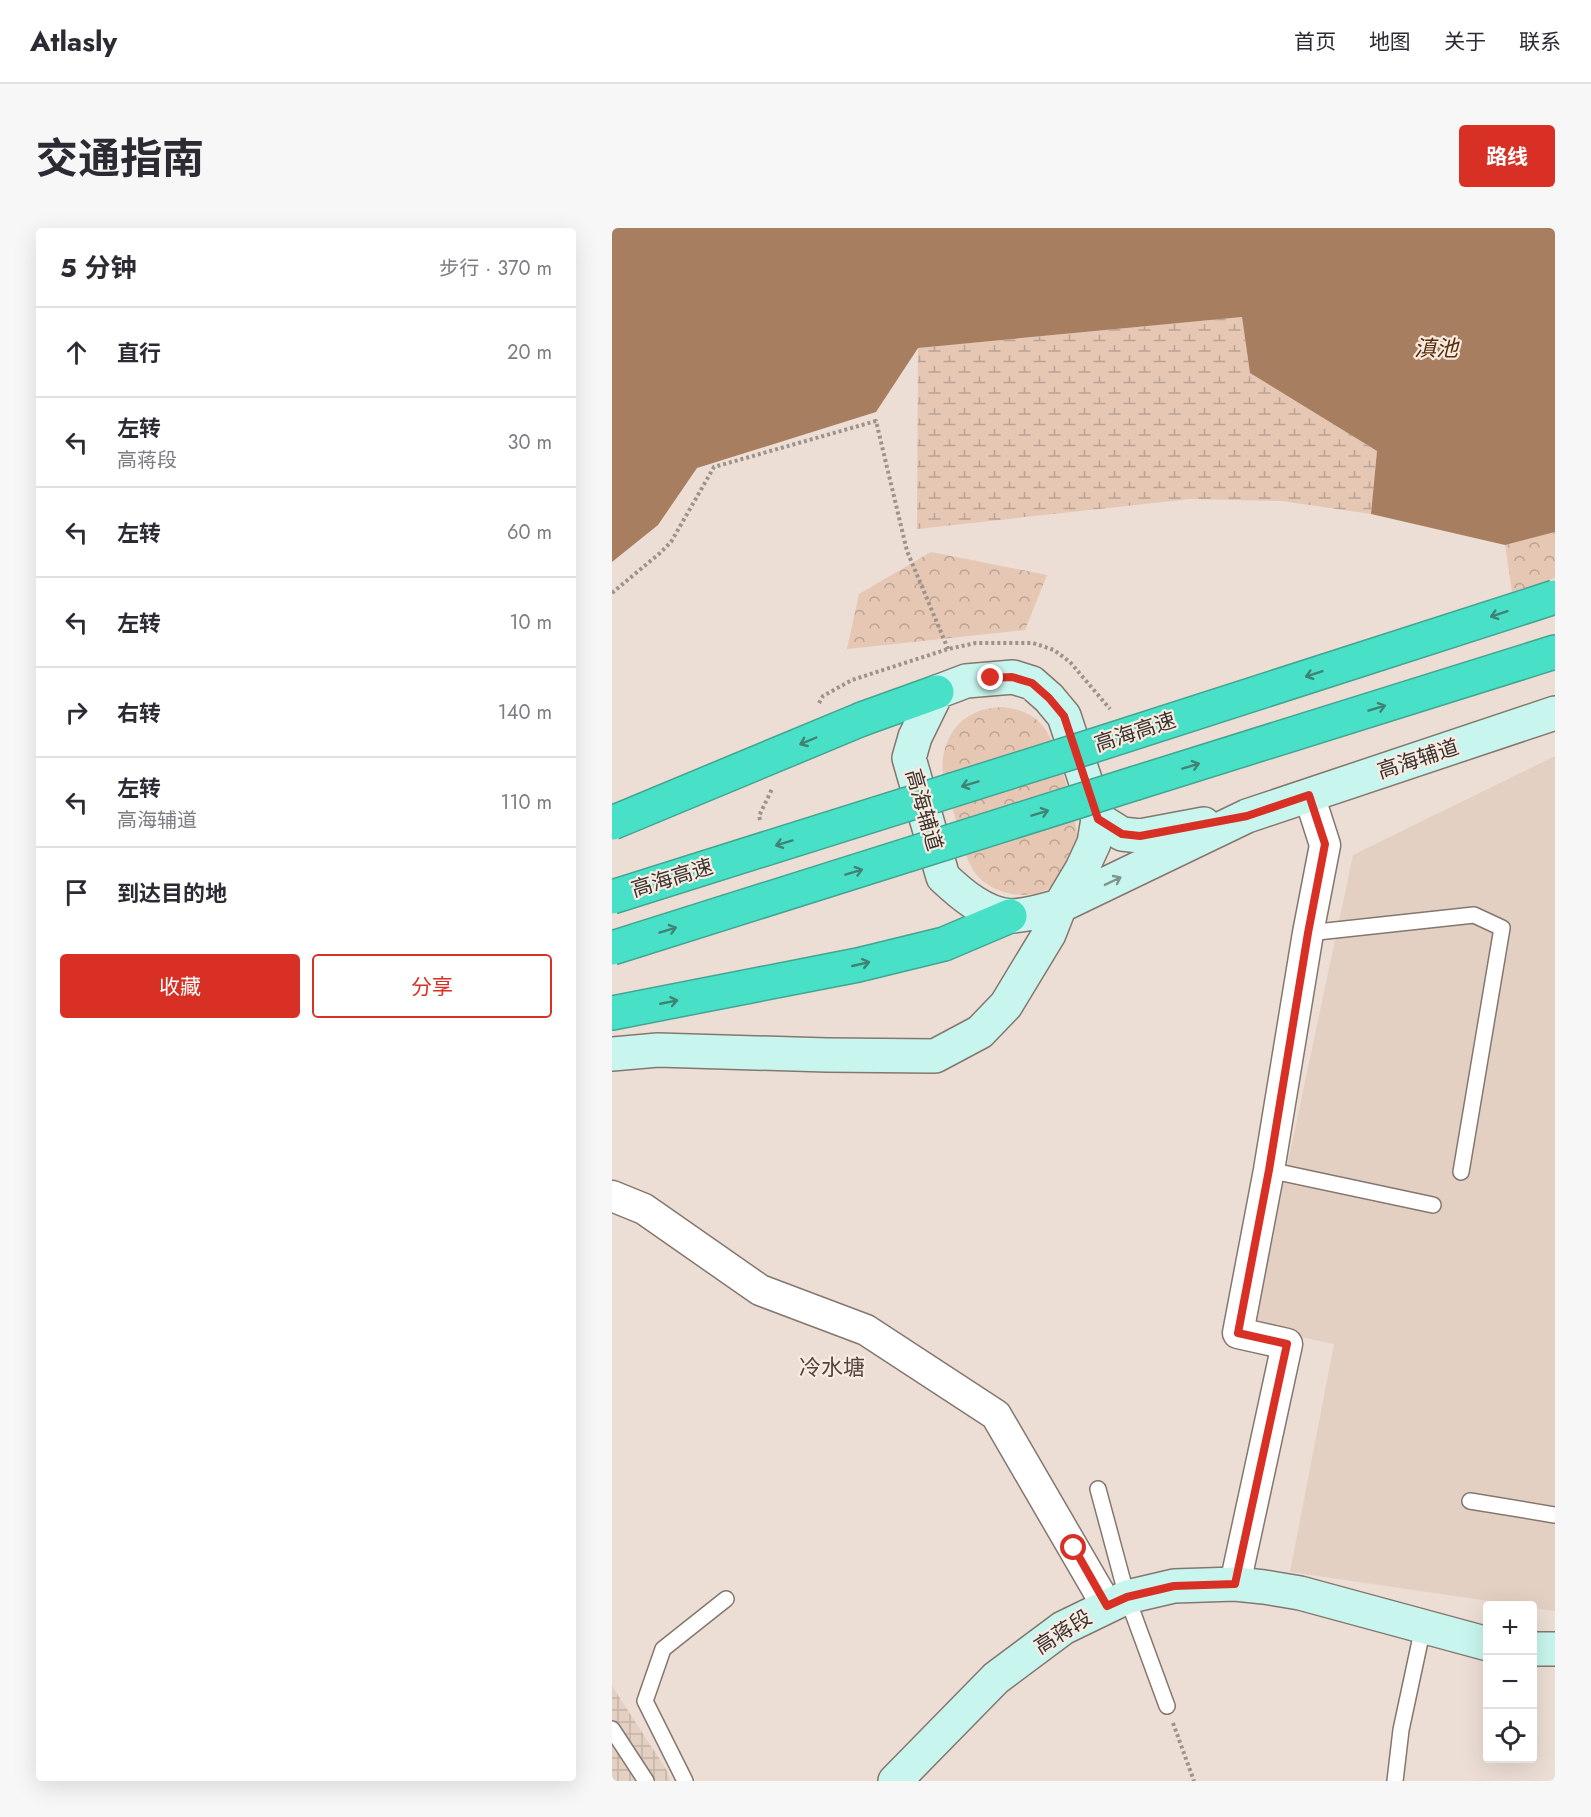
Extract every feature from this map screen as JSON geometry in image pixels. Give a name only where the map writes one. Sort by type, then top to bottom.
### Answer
[{"type":"highway","name":"高海高速","points":[[612,897],[1555,597]]},
{"type":"highway","points":[[612,948],[1555,652]]},
{"type":"highway","points":[[612,823],[862,719],[938,692]]},
{"type":"highway","points":[[612,1013],[858,964],[944,944],[1010,916]]},
{"type":"main road","points":[[612,1054],[658,1050],[935,1056],[980,1032],[1006,1005],[1049,934],[1060,906],[1082,869],[1094,843],[1098,819],[1064,716],[1032,683],[1012,677],[991,678],[966,681],[938,692]]},
{"type":"main road","name":"高海辅道","points":[[938,692],[915,736],[909,758],[943,877],[975,903],[992,912],[1010,916],[1060,906],[1247,816],[1555,713]]},
{"type":"main road","name":"高海辅道","points":[[1098,819],[1122,834],[1140,836],[1247,816]]},
{"type":"main road","name":"高蒋段","points":[[895,1781],[996,1678],[1063,1628],[1117,1601],[1174,1586],[1235,1584],[1300,1593],[1483,1643]]},
{"type":"main road","points":[[1537,1649],[1555,1649]]},
{"type":"street","points":[[1235,1584],[1287,1344],[1238,1333],[1269,1170],[1325,844],[1309,795]]},
{"type":"street","points":[[612,1196],[644,1209],[760,1290],[866,1330],[996,1415],[1117,1601]]},
{"type":"lane","points":[[1308,933],[1473,915],[1502,928],[1461,1172]]},
{"type":"lane","points":[[1269,1170],[1432,1205]]},
{"type":"lane","points":[[1098,1489],[1117,1601],[1167,1706]]},
{"type":"lane","points":[[1470,1501],[1555,1515]]},
{"type":"lane","points":[[685,1781],[645,1701],[663,1649],[726,1599]]},
{"type":"lane","points":[[1395,1781],[1401,1730],[1423,1627]]},
{"type":"lane","points":[[612,1729],[646,1781]]},
{"type":"path","points":[[612,593],[660,554],[671,542],[714,467],[876,421],[907,551],[948,649]]},
{"type":"path","points":[[1167,1706],[1194,1781]]},
{"type":"shaded area","points":[[1555,756],[1555,1611],[1537,1609],[1537,1601],[1489,1601],[1290,1572],[1334,1344],[1253,1327],[1353,855]]},
{"type":"shaded area","points":[[612,1686],[666,1769],[671,1781],[612,1781]]},
{"type":"green space","points":[[1242,317],[1250,373],[1377,451],[1371,514],[1282,501],[1190,499],[917,529],[918,348]]},
{"type":"green space","points":[[1555,532],[1555,578],[1512,592],[1505,545]]},
{"type":"green space","points":[[931,552],[1047,575],[1025,630],[847,649],[859,594]]},
{"type":"green space","points":[[1002,707],[1026,713],[1045,729],[1061,768],[1076,823],[1077,847],[1066,874],[1055,885],[1032,894],[1006,893],[984,882],[975,873],[965,853],[943,773],[945,748],[948,739],[958,725],[979,711]]},
{"type":"water","name":"滇池","points":[[612,228],[1555,228],[1555,532],[1505,545],[1371,514],[1377,451],[1250,373],[1242,317],[918,348],[876,412],[697,468],[658,525],[612,562]]},
{"type":"district","name":"冷水塘","points":[[832,1367]]},
{"type":"route","points":[[991,678],[1012,677],[1032,683],[1049,698],[1064,716],[1098,819],[1122,834],[1140,836],[1247,816],[1309,795],[1325,844],[1269,1170],[1238,1333],[1287,1344],[1235,1584],[1174,1586],[1127,1597],[1107,1606],[1074,1548]]}]
